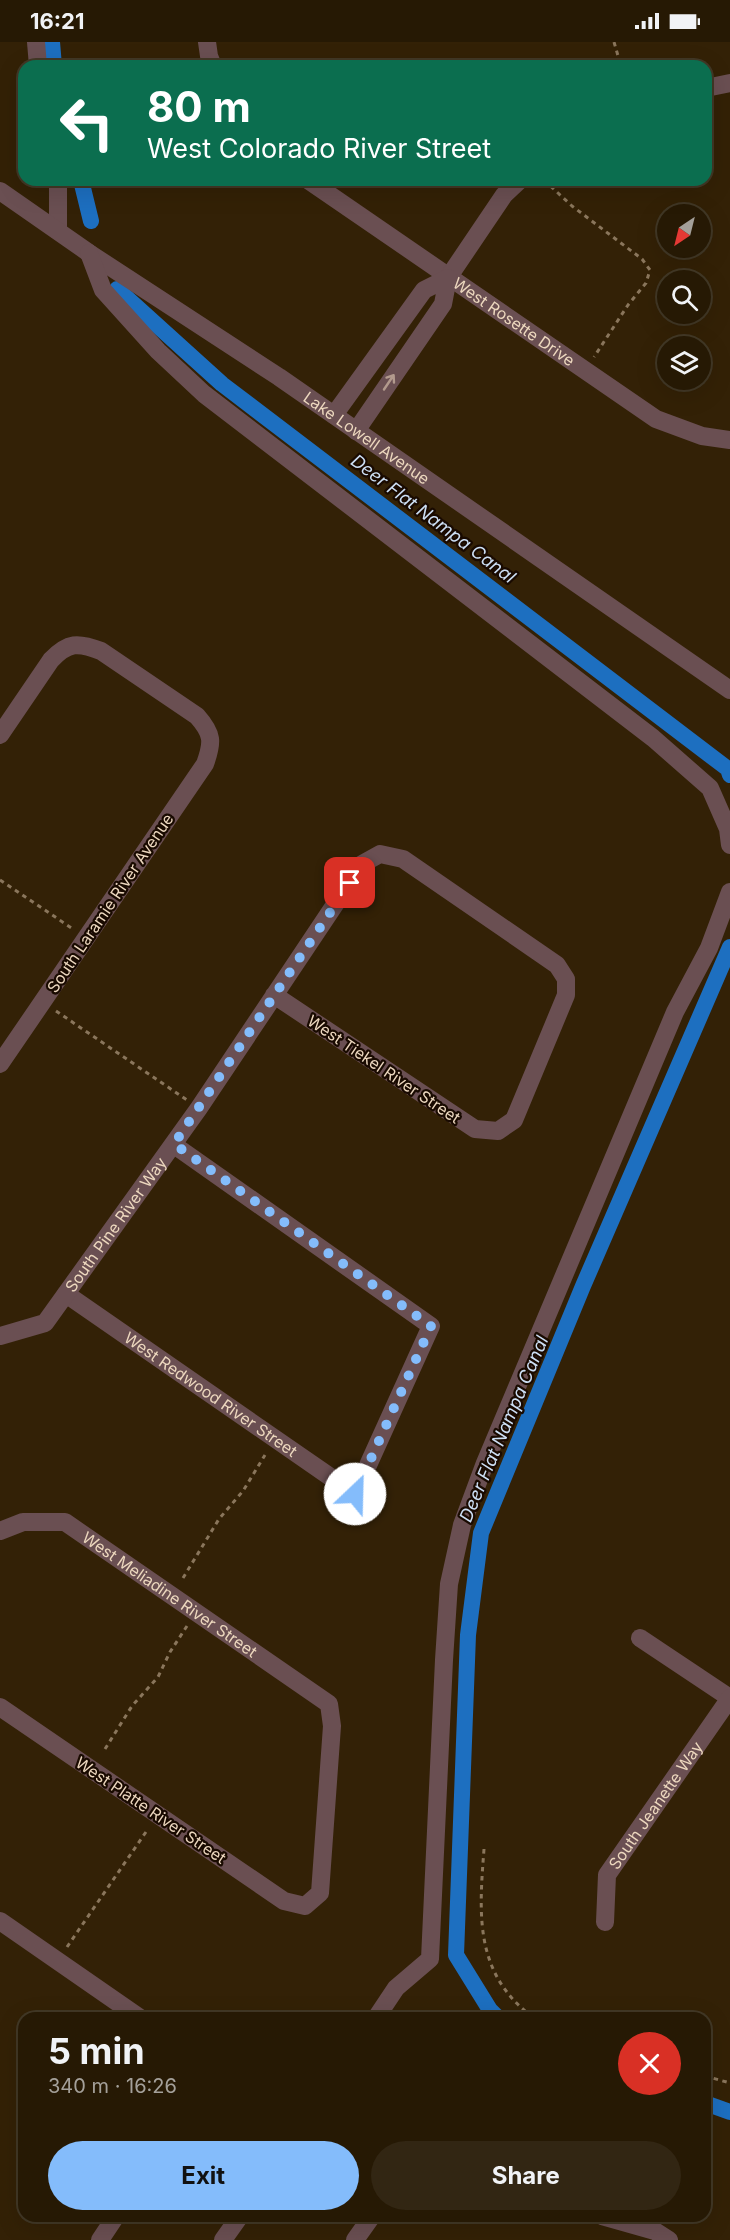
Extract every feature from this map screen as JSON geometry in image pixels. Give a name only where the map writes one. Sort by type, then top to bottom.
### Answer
[{"type":"street","points":[[36,42],[38,60]]},
{"type":"street","points":[[207,42],[210,60]]},
{"type":"street","points":[[712,87],[730,83]]},
{"type":"street","points":[[58,186],[58,231]]},
{"type":"street","name":"West Rosette Drive","points":[[317,186],[656,418],[702,436],[730,440]]},
{"type":"street","points":[[356,431],[443,304],[448,278],[504,195],[514,186]]},
{"type":"street","name":"Lake Lowell Avenue","points":[[0,190],[89,253],[334,415],[730,690]]},
{"type":"street","points":[[89,253],[103,290],[158,351],[204,394],[653,738],[711,788],[728,829],[730,845]]},
{"type":"street","points":[[334,415],[424,290],[448,278]]},
{"type":"street","name":"South Laramie River Avenue","points":[[0,735],[51,660],[60,650],[72,645],[87,646],[101,651],[197,716],[206,726],[211,738],[211,749],[205,764],[0,1064]]},
{"type":"street","name":"South Pine River Way","points":[[0,1336],[45,1323],[199,1108],[362,864],[380,854],[403,859],[557,965],[566,979],[566,995],[514,1120],[498,1131]]},
{"type":"street","points":[[380,2012],[396,1988],[430,1959],[449,1584],[462,1525],[485,1463],[675,1012],[710,948],[730,892]]},
{"type":"street","name":"West Tiekel River Street","points":[[274,995],[475,1129],[498,1131]]},
{"type":"street","name":"West Redwood River Street","points":[[66,1294],[355,1494],[431,1326],[174,1144]]},
{"type":"street","name":"West Meliadine River Street","points":[[0,1531],[23,1522],[64,1522],[329,1704],[332,1726],[320,1893],[305,1906]]},
{"type":"street","points":[[640,1638],[730,1698]]},
{"type":"street","name":"South Jeanette Way","points":[[605,1922],[608,1875],[730,1698]]},
{"type":"street","name":"West Platte River Street","points":[[0,1707],[284,1901],[305,1906]]},
{"type":"street","points":[[0,1921],[131,2012]]},
{"type":"street","points":[[223,2240],[236,2222]]},
{"type":"street","points":[[355,2240],[368,2222]]},
{"type":"street","points":[[625,2222],[655,2230],[669,2240]]},
{"type":"path","points":[[614,42],[619,60]]},
{"type":"path","points":[[550,186],[572,206],[642,259],[650,270],[646,283],[628,305],[585,371]]},
{"type":"path","points":[[0,880],[86,938]]},
{"type":"path","points":[[42,1002],[199,1108]]},
{"type":"path","points":[[183,1578],[219,1519],[243,1491],[265,1455]]},
{"type":"path","points":[[105,1749],[132,1706],[158,1677],[170,1652],[187,1626]]},
{"type":"path","points":[[58,1961],[158,1815]]},
{"type":"path","points":[[484,1849],[479,1908],[482,1937],[492,1965],[508,1993],[526,2012]]},
{"type":"path","points":[[711,2078],[730,2083]]},
{"type":"waterway","name":"Deer Flat Nampa Canal","points":[[52,42],[54,60]]},
{"type":"waterway","name":"Deer Flat Nampa Canal","points":[[82,186],[91,221]]},
{"type":"waterway","name":"Deer Flat Nampa Canal","points":[[117,289],[222,384],[728,769],[730,775]]},
{"type":"waterway","name":"Deer Flat Nampa Canal","points":[[492,2012],[456,1955],[468,1635],[481,1533],[583,1286],[730,947]]},
{"type":"waterway","name":"Deer Flat Nampa Canal","points":[[711,2105],[730,2112]]},
{"type":"route","points":[[350,883],[174,1144],[431,1326],[355,1494]]}]
